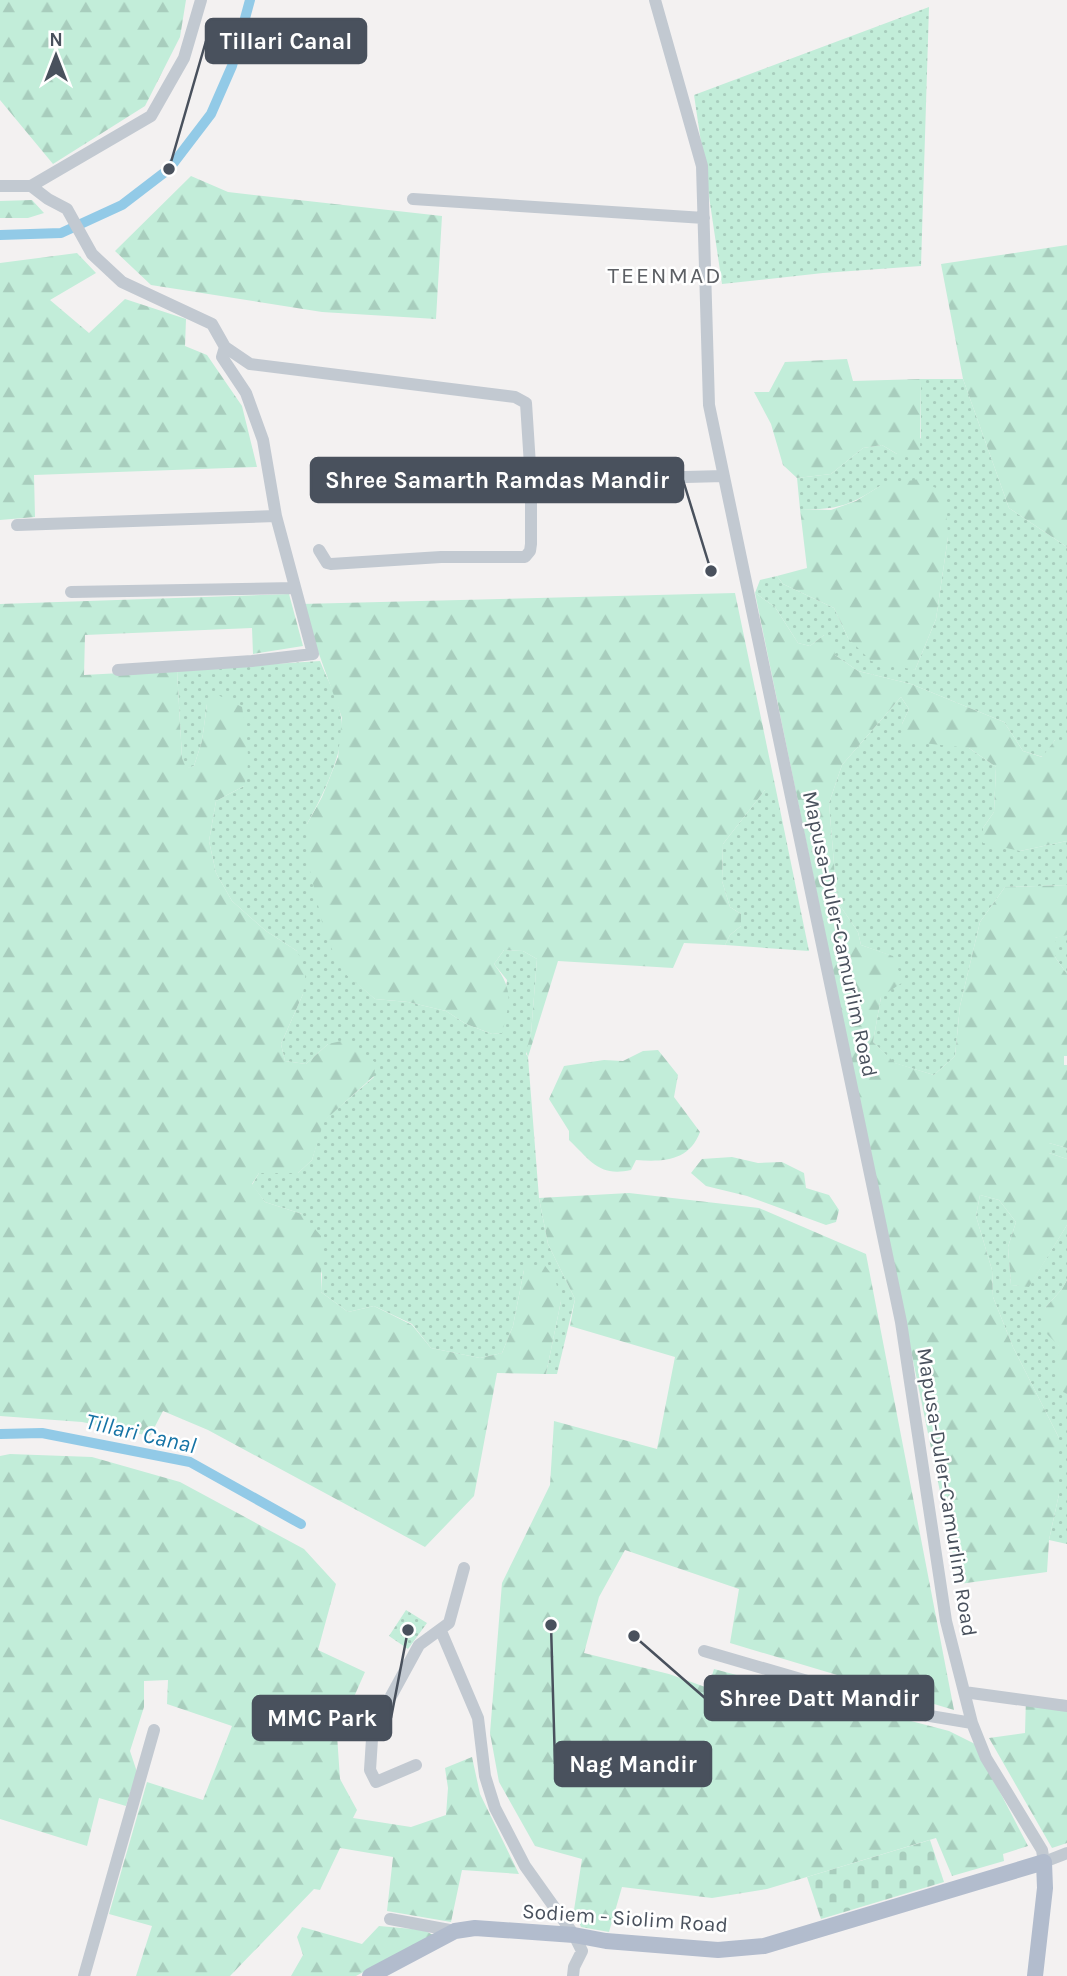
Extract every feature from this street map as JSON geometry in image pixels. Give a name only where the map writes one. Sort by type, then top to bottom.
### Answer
[{"type":"main road","name":"Sodiem - Siolim Road","points":[[370,1976],[454,1931],[475,1928],[718,1950],[764,1946],[1044,1861]]},
{"type":"main road","points":[[1035,1976],[1045,1888],[1044,1861]]},
{"type":"street","points":[[0,186],[31,186],[151,116],[184,58],[201,0]]},
{"type":"street","name":"Mapusa-Duler-Camurlim Road","points":[[655,0],[702,166],[709,405],[898,1309],[946,1621],[972,1723],[986,1758],[1042,1850],[1044,1861]]},
{"type":"street","points":[[31,186],[48,200],[66,209],[92,254],[122,282],[212,324],[225,347],[250,364],[515,397],[526,403],[531,481],[531,544],[525,557],[441,557],[331,565],[319,550]]},
{"type":"street","points":[[414,200],[704,218]]},
{"type":"street","points":[[118,670],[313,654],[276,516],[263,440],[246,393],[222,357],[225,347]]},
{"type":"street","points":[[531,481],[724,476]]},
{"type":"street","points":[[17,525],[276,516]]},
{"type":"street","points":[[71,592],[295,588]]},
{"type":"street","points":[[416,1765],[376,1782],[370,1770],[372,1739],[384,1709],[419,1645],[449,1623],[464,1568]]},
{"type":"street","points":[[441,1631],[478,1718],[485,1776],[495,1808],[524,1866],[574,1935],[582,1951],[573,1976]]},
{"type":"street","points":[[704,1651],[924,1715],[972,1723]]},
{"type":"street","points":[[964,1692],[1067,1706]]},
{"type":"street","points":[[84,1976],[154,1730]]},
{"type":"street","points":[[1044,1861],[1067,1853]]},
{"type":"street","points":[[390,1919],[454,1931]]},
{"type":"green space","points":[[0,0],[186,0],[180,37],[145,106],[53,164],[0,100]]},
{"type":"green space","points":[[929,7],[921,266],[722,284],[694,95]]},
{"type":"green space","points":[[191,176],[228,192],[442,216],[436,319],[322,312],[151,285],[115,251]]},
{"type":"green space","points":[[32,200],[44,213],[28,218],[0,218],[0,201]]},
{"type":"green space","points":[[1067,245],[1067,547],[1009,508],[963,379],[941,264]]},
{"type":"green space","points":[[77,253],[96,273],[50,300],[89,333],[125,299],[186,319],[185,346],[207,355],[242,406],[257,467],[34,475],[35,517],[0,520],[0,263]]},
{"type":"green space","points":[[847,359],[853,381],[921,379],[920,458],[897,454],[882,445],[863,448],[831,474],[797,478],[783,465],[771,424],[754,392],[769,392],[785,362]]},
{"type":"green space","points":[[921,379],[963,379],[1009,508],[1067,547],[1067,740],[1055,740],[1043,757],[1023,751],[1004,722],[911,684],[858,671],[835,655],[824,635],[810,646],[798,643],[775,607],[755,593],[760,580],[777,576],[783,584],[834,608],[848,638],[915,670],[936,619],[948,537],[880,486],[842,505],[824,509],[800,509],[797,478],[831,474],[863,448],[882,445],[897,454],[921,438]]},
{"type":"green space","points":[[919,479],[945,493],[948,537],[936,619],[915,670],[871,661],[848,638],[834,608],[783,584],[777,576],[807,568],[800,509],[831,510],[856,501],[880,486]]},
{"type":"green space","points":[[735,593],[776,790],[765,790],[723,844],[722,881],[730,907],[741,914],[741,926],[730,935],[725,945],[684,943],[673,968],[558,961],[528,1057],[526,1051],[531,1034],[537,959],[523,951],[504,950],[494,964],[505,981],[508,997],[502,1033],[492,1034],[466,1024],[446,1011],[408,1002],[375,999],[343,972],[325,935],[307,858],[307,824],[322,797],[338,757],[342,718],[301,604]]},
{"type":"green space","points":[[755,593],[775,607],[798,643],[810,646],[824,635],[832,638],[835,655],[858,671],[911,684],[1004,722],[1023,751],[1042,757],[1055,740],[1067,740],[1067,841],[1020,851],[983,843],[983,828],[994,812],[996,767],[969,748],[904,741],[902,724],[909,709],[901,697],[842,765],[829,803],[839,904],[858,932],[861,945],[893,956],[903,982],[881,997],[873,1042],[895,1063],[934,1075],[955,1056],[960,1006],[980,922],[1005,887],[1067,885],[1067,935],[1055,938],[1055,957],[1067,974],[1067,1056],[1064,1056],[1064,1065],[1067,1065],[1067,1148],[1049,1143],[1049,1153],[1067,1159],[1067,1225],[1029,1287],[1011,1285],[1008,1247],[1016,1222],[999,1200],[980,1195],[976,1216],[992,1270],[993,1297],[1013,1347],[1059,1438],[1059,1494],[1049,1540],[1047,1572],[959,1584]]},
{"type":"green space","points":[[289,594],[303,646],[253,654],[252,628],[85,635],[84,675],[177,670],[182,758],[186,768],[194,766],[202,741],[207,704],[218,695],[242,707],[248,767],[244,786],[216,801],[209,841],[216,873],[232,901],[266,931],[297,951],[306,971],[303,994],[281,1044],[285,1061],[306,1064],[328,1044],[346,1040],[376,1063],[374,1076],[324,1121],[312,1160],[298,1173],[259,1173],[252,1184],[265,1202],[302,1214],[321,1236],[321,1292],[348,1312],[374,1306],[412,1325],[431,1348],[480,1358],[502,1353],[513,1326],[524,1270],[543,1263],[555,1279],[561,1301],[546,1374],[497,1373],[474,1496],[425,1547],[208,1430],[163,1411],[150,1436],[82,1422],[0,1416],[0,604]]},
{"type":"green space","points":[[320,661],[337,703],[342,729],[332,772],[307,824],[343,971],[375,999],[408,1002],[446,1011],[466,1024],[492,1034],[501,1033],[507,980],[494,964],[504,950],[523,951],[537,959],[531,1034],[526,1054],[539,1198],[548,1244],[575,1299],[557,1374],[546,1374],[561,1301],[524,1270],[513,1326],[502,1353],[480,1358],[431,1348],[412,1324],[374,1306],[348,1312],[321,1292],[322,1274],[302,1214],[265,1202],[252,1185],[259,1173],[298,1173],[312,1160],[323,1121],[374,1077],[328,1044],[306,1064],[285,1061],[281,1044],[303,994],[297,951],[266,931],[232,901],[216,873],[209,841],[216,801],[244,786],[207,704],[202,741],[194,766],[185,769],[182,758],[177,670]]},
{"type":"green space","points":[[901,697],[909,709],[902,724],[969,748],[996,767],[994,812],[983,828],[1020,851],[1067,841],[1067,885],[1005,887],[980,922],[960,1006],[955,1056],[934,1075],[894,1063],[873,1042],[892,956],[861,945],[858,932],[839,904],[835,876],[829,803],[842,765]]},
{"type":"green space","points":[[765,790],[776,790],[809,951],[725,945],[730,935],[741,926],[741,914],[730,907],[722,881],[723,844]]},
{"type":"green space","points":[[1066,934],[1067,974],[1055,957],[1055,938]]},
{"type":"green space","points":[[658,1050],[678,1075],[674,1097],[700,1132],[695,1142],[674,1158],[636,1160],[631,1170],[611,1171],[596,1166],[569,1140],[569,1131],[549,1099],[564,1066],[604,1060],[623,1061],[643,1051]]},
{"type":"green space","points":[[1049,1143],[1067,1148],[1067,1159],[1049,1153]]},
{"type":"green space","points":[[732,1157],[758,1163],[782,1162],[804,1173],[806,1188],[829,1195],[839,1210],[836,1222],[826,1225],[747,1196],[706,1186],[691,1173],[702,1159]]},
{"type":"green space","points":[[629,1193],[759,1208],[866,1254],[954,1710],[730,1643],[739,1589],[625,1550],[599,1597],[584,1653],[669,1674],[708,1688],[714,1669],[949,1731],[975,1744],[1028,1846],[1003,1854],[1004,1861],[952,1876],[936,1838],[767,1889],[712,1898],[622,1887],[609,1932],[581,1927],[574,1910],[582,1859],[535,1846],[499,1782],[490,1733],[502,1583],[550,1485],[554,1421],[657,1449],[675,1357],[570,1326],[575,1299],[548,1244],[539,1198]]},
{"type":"green space","points":[[980,1195],[999,1200],[1016,1222],[1008,1247],[1011,1285],[1029,1286],[1067,1225],[1067,1280],[1045,1308],[1059,1346],[1059,1389],[1067,1394],[1067,1544],[1049,1540],[1059,1494],[1059,1438],[1013,1347],[993,1297],[992,1270],[976,1216]]},
{"type":"green space","points":[[1067,1280],[1067,1394],[1059,1390],[1059,1346],[1040,1327],[1045,1308]]},
{"type":"green space","points":[[10,1454],[92,1457],[180,1482],[304,1549],[336,1584],[318,1650],[365,1672],[337,1735],[340,1779],[357,1810],[353,1818],[411,1827],[446,1815],[448,1788],[445,1768],[472,1757],[480,1794],[519,1874],[462,1870],[451,1922],[387,1911],[393,1857],[340,1848],[320,1890],[314,1889],[230,1976],[136,1976],[152,1926],[109,1914],[147,1782],[203,1800],[232,1726],[167,1704],[168,1680],[144,1681],[144,1707],[130,1751],[137,1772],[126,1806],[99,1798],[87,1846],[0,1819],[0,1456]]},
{"type":"green space","points":[[406,1610],[427,1623],[408,1649],[389,1636]]},
{"type":"green space","points":[[1026,1697],[1067,1700],[1067,1843],[1052,1848],[989,1738],[1025,1733]]},
{"type":"green space","points":[[930,1840],[944,1882],[821,1919],[807,1877]]},
{"type":"green space","points":[[379,1926],[424,1930],[433,1935],[356,1976],[291,1976],[303,1955],[297,1937],[302,1927],[362,1944]]},
{"type":"waterway","name":"Tillari Canal","points":[[0,235],[61,233],[122,205],[169,169],[211,114],[232,66],[250,0]]},
{"type":"waterway","name":"Tillari Canal","points":[[0,1434],[42,1433],[190,1462],[301,1524]]},
{"type":"place","name":"Tillari Canal","points":[[169,169]]},
{"type":"place","name":"Shree Samarth Ramdas Mandir","points":[[711,571]]},
{"type":"place","name":"Nag Mandir","points":[[551,1625]]},
{"type":"place","name":"MMC Park","points":[[408,1630]]},
{"type":"place","name":"Shree Datt Mandir","points":[[634,1636]]},
{"type":"district","name":"TEENMAD","points":[[665,275]]}]
